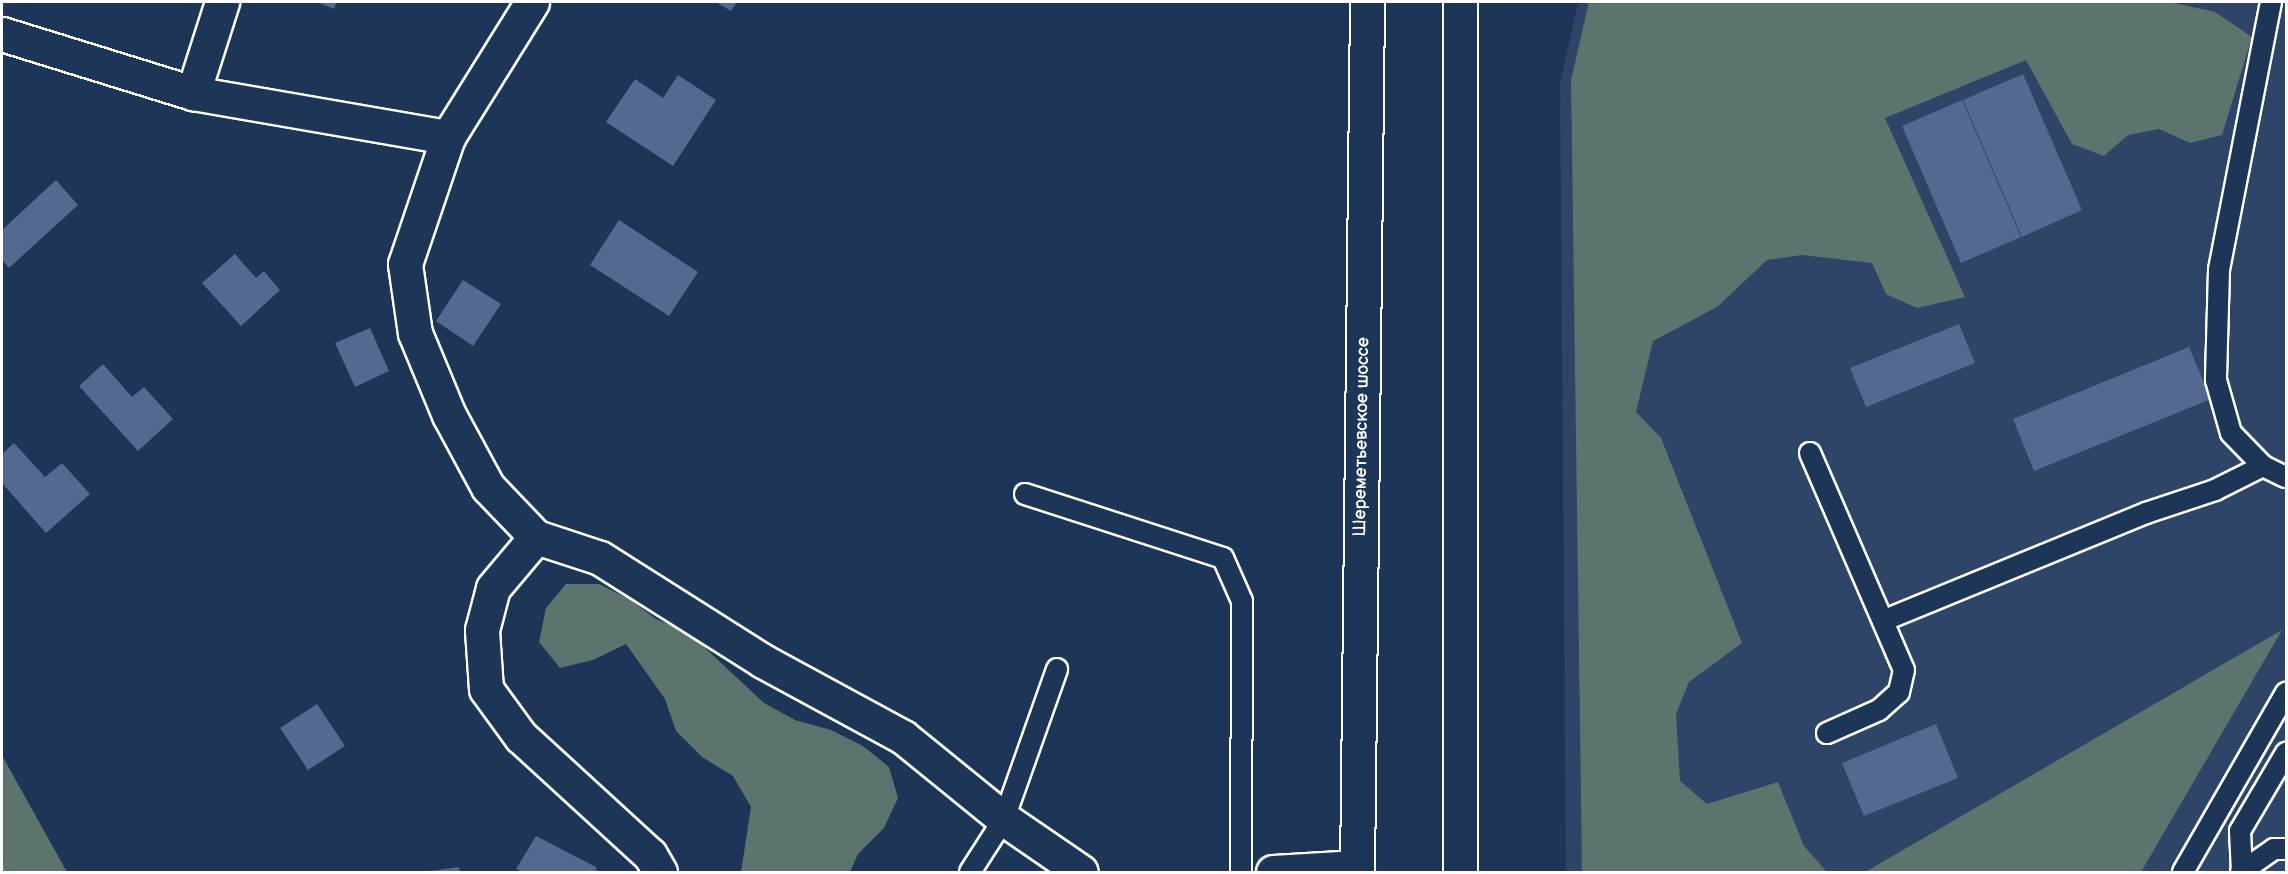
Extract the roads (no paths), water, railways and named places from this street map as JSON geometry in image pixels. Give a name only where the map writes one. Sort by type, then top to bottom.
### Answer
[{"type":"street","points":[[193,93],[222,2]]},
{"type":"street","points":[[532,2],[448,138],[405,264],[415,333],[449,415],[488,487],[536,537],[600,558],[763,661],[903,737],[1004,819],[1081,873]]},
{"type":"street","name":"Шереметьевское шоссе","points":[[1357,870],[1367,2]]},
{"type":"street","points":[[1460,2],[1460,873]]},
{"type":"street","points":[[2,34],[193,93],[448,138]]},
{"type":"street","points":[[536,537],[493,588],[482,630],[486,689],[521,737],[650,855],[660,873]]},
{"type":"street","points":[[1273,873],[1357,870]]},
{"type":"lane","points":[[2271,2],[2219,270],[2216,380],[2232,433],[2263,466],[2286,477]]},
{"type":"lane","points":[[1810,453],[1886,620],[1904,670],[1899,692],[1879,710],[1827,733]]},
{"type":"lane","points":[[1886,620],[2146,513],[2215,490],[2263,466]]},
{"type":"lane","points":[[1025,494],[1223,558],[1242,601],[1241,873]]},
{"type":"lane","points":[[970,873],[1004,819],[1057,669]]},
{"type":"lane","points":[[2183,873],[2286,693]]},
{"type":"lane","points":[[2242,872],[2240,831],[2286,753]]},
{"type":"lane","points":[[2242,872],[2274,849],[2286,849]]}]
